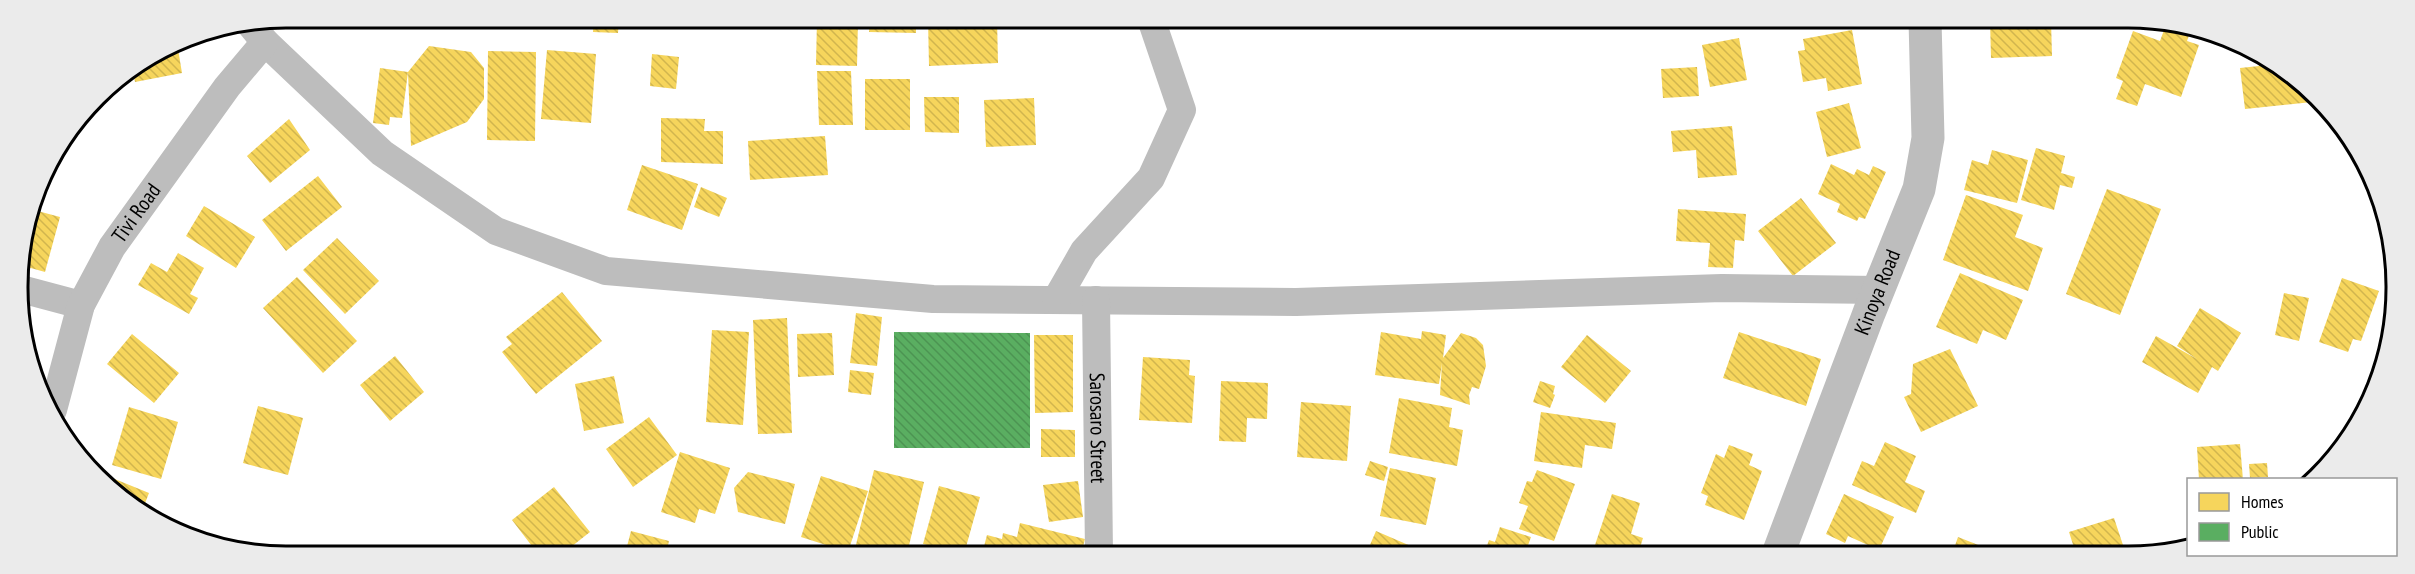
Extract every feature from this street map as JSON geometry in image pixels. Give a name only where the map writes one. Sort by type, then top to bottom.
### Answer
[{"type":"main road","name":"Kinoya Road","points":[[1781,546],[1919,189],[1928,138],[1924,28]]},
{"type":"street","points":[[1056,300],[1084,251],[1151,178],[1182,110],[1154,28]]},
{"type":"street","points":[[258,33],[382,153],[487,225],[496,231],[606,271],[933,298],[1056,300],[1296,302],[1722,288],[1879,290]]},
{"type":"street","name":"Tivi Road","points":[[55,402],[81,305],[112,247],[227,87],[258,33]]},
{"type":"street","points":[[28,291],[81,305]]},
{"type":"street","name":"Sarosaro Street","points":[[1096,300],[1099,546]]},
{"type":"building: Homes","points":[[593,28],[618,28],[618,33],[593,32]]},
{"type":"building: Homes","points":[[817,28],[858,28],[857,66],[816,65]]},
{"type":"building: Homes","points":[[869,28],[916,28],[916,33],[869,32]]},
{"type":"building: Homes","points":[[928,28],[997,28],[998,63],[929,66]]},
{"type":"building: Homes","points":[[1990,28],[2051,28],[2052,56],[1991,58]]},
{"type":"building: Homes","points":[[1852,30],[1862,84],[1828,91],[1826,78],[1803,82],[1798,51],[1805,50],[1803,39]]},
{"type":"building: Homes","points":[[2133,31],[2160,41],[2164,31],[2189,36],[2187,41],[2199,45],[2181,97],[2145,84],[2137,106],[2116,99],[2123,81],[2116,78]]},
{"type":"building: Homes","points":[[1739,38],[1747,80],[1710,87],[1702,45]]},
{"type":"building: Homes","points":[[429,46],[471,52],[484,68],[484,99],[467,122],[411,146],[408,72]]},
{"type":"building: Homes","points":[[547,50],[596,54],[591,123],[541,119]]},
{"type":"building: Homes","points":[[488,51],[536,52],[535,141],[487,140]]},
{"type":"building: Homes","points":[[179,52],[182,73],[135,82],[134,79],[143,72]]},
{"type":"building: Homes","points":[[652,54],[679,57],[676,89],[650,86]]},
{"type":"building: Homes","points":[[2259,64],[2272,72],[2309,102],[2245,109],[2240,68],[2259,66]]},
{"type":"building: Homes","points":[[1697,67],[1699,96],[1663,98],[1661,69]]},
{"type":"building: Homes","points":[[380,68],[408,72],[402,118],[390,117],[389,125],[373,123]]},
{"type":"building: Homes","points":[[817,71],[851,71],[853,125],[819,125]]},
{"type":"building: Homes","points":[[865,79],[910,79],[910,130],[865,130]]},
{"type":"building: Homes","points":[[924,97],[959,97],[959,133],[925,132]]},
{"type":"building: Homes","points":[[1034,98],[1036,145],[986,147],[984,100]]},
{"type":"building: Homes","points":[[1849,103],[1861,148],[1827,157],[1816,112]]},
{"type":"building: Homes","points":[[661,118],[705,119],[704,131],[723,131],[723,164],[661,162]]},
{"type":"building: Homes","points":[[289,119],[310,150],[270,183],[247,156]]},
{"type":"building: Homes","points":[[1732,126],[1737,175],[1698,178],[1696,150],[1673,152],[1671,131]]},
{"type":"building: Homes","points":[[825,136],[828,175],[750,180],[748,141]]},
{"type":"building: Homes","points":[[2036,148],[2065,156],[2061,173],[2075,177],[2072,188],[2060,185],[2054,210],[2021,200]]},
{"type":"building: Homes","points":[[1992,150],[2028,160],[2017,203],[1964,190],[1972,160],[1988,165]]},
{"type":"building: Homes","points":[[1831,164],[1854,175],[1857,169],[1869,175],[1873,166],[1886,172],[1865,219],[1859,217],[1857,221],[1837,212],[1840,204],[1818,194]]},
{"type":"building: Homes","points":[[642,165],[698,184],[682,230],[627,210]]},
{"type":"building: Homes","points":[[318,176],[342,207],[286,251],[262,220]]},
{"type":"building: Homes","points":[[701,187],[727,198],[719,217],[694,207]]},
{"type":"building: Homes","points":[[2107,189],[2161,209],[2120,315],[2066,294]]},
{"type":"building: Homes","points":[[1966,195],[2023,215],[2015,237],[2043,248],[2028,291],[1943,260]]},
{"type":"building: Homes","points":[[1801,198],[1836,243],[1793,276],[1758,231]]},
{"type":"building: Homes","points":[[204,206],[255,237],[236,268],[186,236]]},
{"type":"building: Homes","points":[[1678,209],[1746,214],[1744,241],[1735,240],[1733,268],[1708,267],[1710,243],[1676,241]]},
{"type":"building: Homes","points":[[40,212],[60,217],[45,272],[29,268],[33,237]]},
{"type":"building: Homes","points":[[337,238],[379,281],[345,314],[303,270]]},
{"type":"building: Homes","points":[[178,253],[204,268],[190,294],[198,298],[189,314],[138,285],[151,263],[167,272]]},
{"type":"building: Homes","points":[[1960,273],[2023,300],[2006,340],[1983,330],[1977,344],[1936,327]]},
{"type":"building: Homes","points":[[297,277],[357,341],[323,373],[263,308]]},
{"type":"building: Homes","points":[[2342,278],[2379,291],[2361,341],[2353,339],[2348,352],[2319,342]]},
{"type":"building: Homes","points":[[562,292],[602,341],[536,394],[502,352],[512,344],[506,337]]},
{"type":"building: Homes","points":[[2284,293],[2309,298],[2299,341],[2275,335]]},
{"type":"building: Homes","points":[[2200,308],[2241,333],[2218,371],[2212,367],[2198,393],[2142,362],[2156,336],[2197,359],[2177,346]]},
{"type":"building: Homes","points":[[856,313],[882,317],[877,366],[850,363]]},
{"type":"building: Homes","points":[[787,318],[792,433],[758,434],[753,320]]},
{"type":"building: Homes","points":[[712,330],[749,332],[743,425],[706,422]]},
{"type":"building: Homes","points":[[1422,331],[1446,335],[1443,358],[1461,333],[1476,338],[1483,345],[1486,366],[1479,389],[1472,387],[1469,395],[1470,405],[1440,395],[1442,363],[1439,384],[1375,375],[1381,332],[1421,339]]},
{"type":"building: Homes","points":[[1739,332],[1821,359],[1806,406],[1723,378]]},
{"type":"building: Homes","points":[[832,333],[834,375],[798,377],[797,334]]},
{"type":"building: Homes","points":[[132,334],[179,373],[154,403],[107,364]]},
{"type":"building: Homes","points":[[1034,335],[1073,335],[1073,412],[1035,413]]},
{"type":"building: Homes","points":[[1587,335],[1631,371],[1605,403],[1561,367]]},
{"type":"building: Homes","points":[[1950,349],[1978,406],[1921,432],[1904,397],[1911,394],[1913,364]]},
{"type":"building: Homes","points":[[395,356],[424,392],[390,421],[360,385]]},
{"type":"building: Homes","points":[[1143,357],[1190,360],[1189,375],[1195,376],[1192,423],[1139,420]]},
{"type":"building: Homes","points":[[850,370],[874,373],[871,395],[848,392]]},
{"type":"building: Homes","points":[[614,376],[624,423],[584,431],[575,384]]},
{"type":"building: Homes","points":[[1221,381],[1268,383],[1267,419],[1247,418],[1246,442],[1219,441]]},
{"type":"building: Homes","points":[[1540,381],[1555,386],[1553,394],[1555,395],[1550,408],[1533,402]]},
{"type":"building: Homes","points":[[1399,398],[1452,408],[1449,427],[1463,430],[1457,466],[1389,453]]},
{"type":"building: Homes","points":[[1301,402],[1351,406],[1347,461],[1297,457]]},
{"type":"building: Homes","points":[[258,406],[303,418],[288,475],[243,463]]},
{"type":"building: Homes","points":[[129,407],[178,422],[161,479],[112,465]]},
{"type":"building: Homes","points":[[1541,412],[1616,423],[1612,449],[1585,445],[1582,468],[1534,461]]},
{"type":"building: Homes","points":[[649,417],[677,455],[633,487],[606,449]]},
{"type":"building: Homes","points":[[1041,429],[1075,430],[1075,457],[1041,457]]},
{"type":"building: Homes","points":[[1885,442],[1916,456],[1905,482],[1925,491],[1916,513],[1852,485],[1862,461],[1874,466]]},
{"type":"building: Homes","points":[[2240,444],[2243,478],[2199,478],[2197,447]]},
{"type":"building: Homes","points":[[1729,445],[1753,454],[1749,465],[1762,471],[1744,520],[1705,505],[1708,496],[1701,493],[1716,454],[1724,458]]},
{"type":"building: Homes","points":[[680,452],[730,468],[715,514],[699,509],[695,523],[661,512]]},
{"type":"building: Homes","points":[[1370,461],[1388,467],[1384,481],[1365,475]]},
{"type":"building: Homes","points":[[2267,463],[2268,477],[2250,478],[2249,464]]},
{"type":"building: Homes","points":[[1390,468],[1436,478],[1426,525],[1380,516]]},
{"type":"building: Homes","points":[[874,470],[924,482],[909,546],[856,546]]},
{"type":"building: Homes","points":[[1537,470],[1575,484],[1554,541],[1519,529],[1528,506],[1519,503],[1527,481],[1532,482]]},
{"type":"building: Homes","points":[[748,472],[795,484],[785,524],[738,512],[734,488]]},
{"type":"building: Homes","points":[[821,476],[868,491],[850,546],[829,546],[801,537]]},
{"type":"building: Homes","points":[[115,479],[149,493],[145,503]]},
{"type":"building: Homes","points":[[1078,481],[1083,517],[1049,522],[1043,485]]},
{"type":"building: Homes","points":[[939,486],[980,497],[966,546],[923,544]]},
{"type":"building: Homes","points":[[554,487],[590,532],[572,546],[532,546],[512,520]]},
{"type":"building: Homes","points":[[1612,494],[1640,503],[1631,534],[1643,538],[1640,546],[1595,546]]},
{"type":"building: Homes","points":[[1844,494],[1894,517],[1881,546],[1870,546],[1848,536],[1845,543],[1826,534]]},
{"type":"building: Homes","points":[[2114,518],[2123,546],[2073,546],[2069,532]]},
{"type":"building: Homes","points":[[1020,523],[1085,539],[1083,546],[984,546],[987,535],[1002,539],[1003,533],[1017,537]]},
{"type":"building: Homes","points":[[1500,527],[1531,537],[1528,546],[1487,546],[1489,540],[1495,542]]},
{"type":"building: Homes","points":[[631,531],[669,541],[668,546],[627,546]]},
{"type":"building: Homes","points":[[1376,531],[1411,546],[1369,546]]},
{"type":"building: Homes","points":[[1958,537],[1981,546],[1955,546]]},
{"type":"building: Public","points":[[894,332],[1030,333],[1030,448],[894,448]]}]
